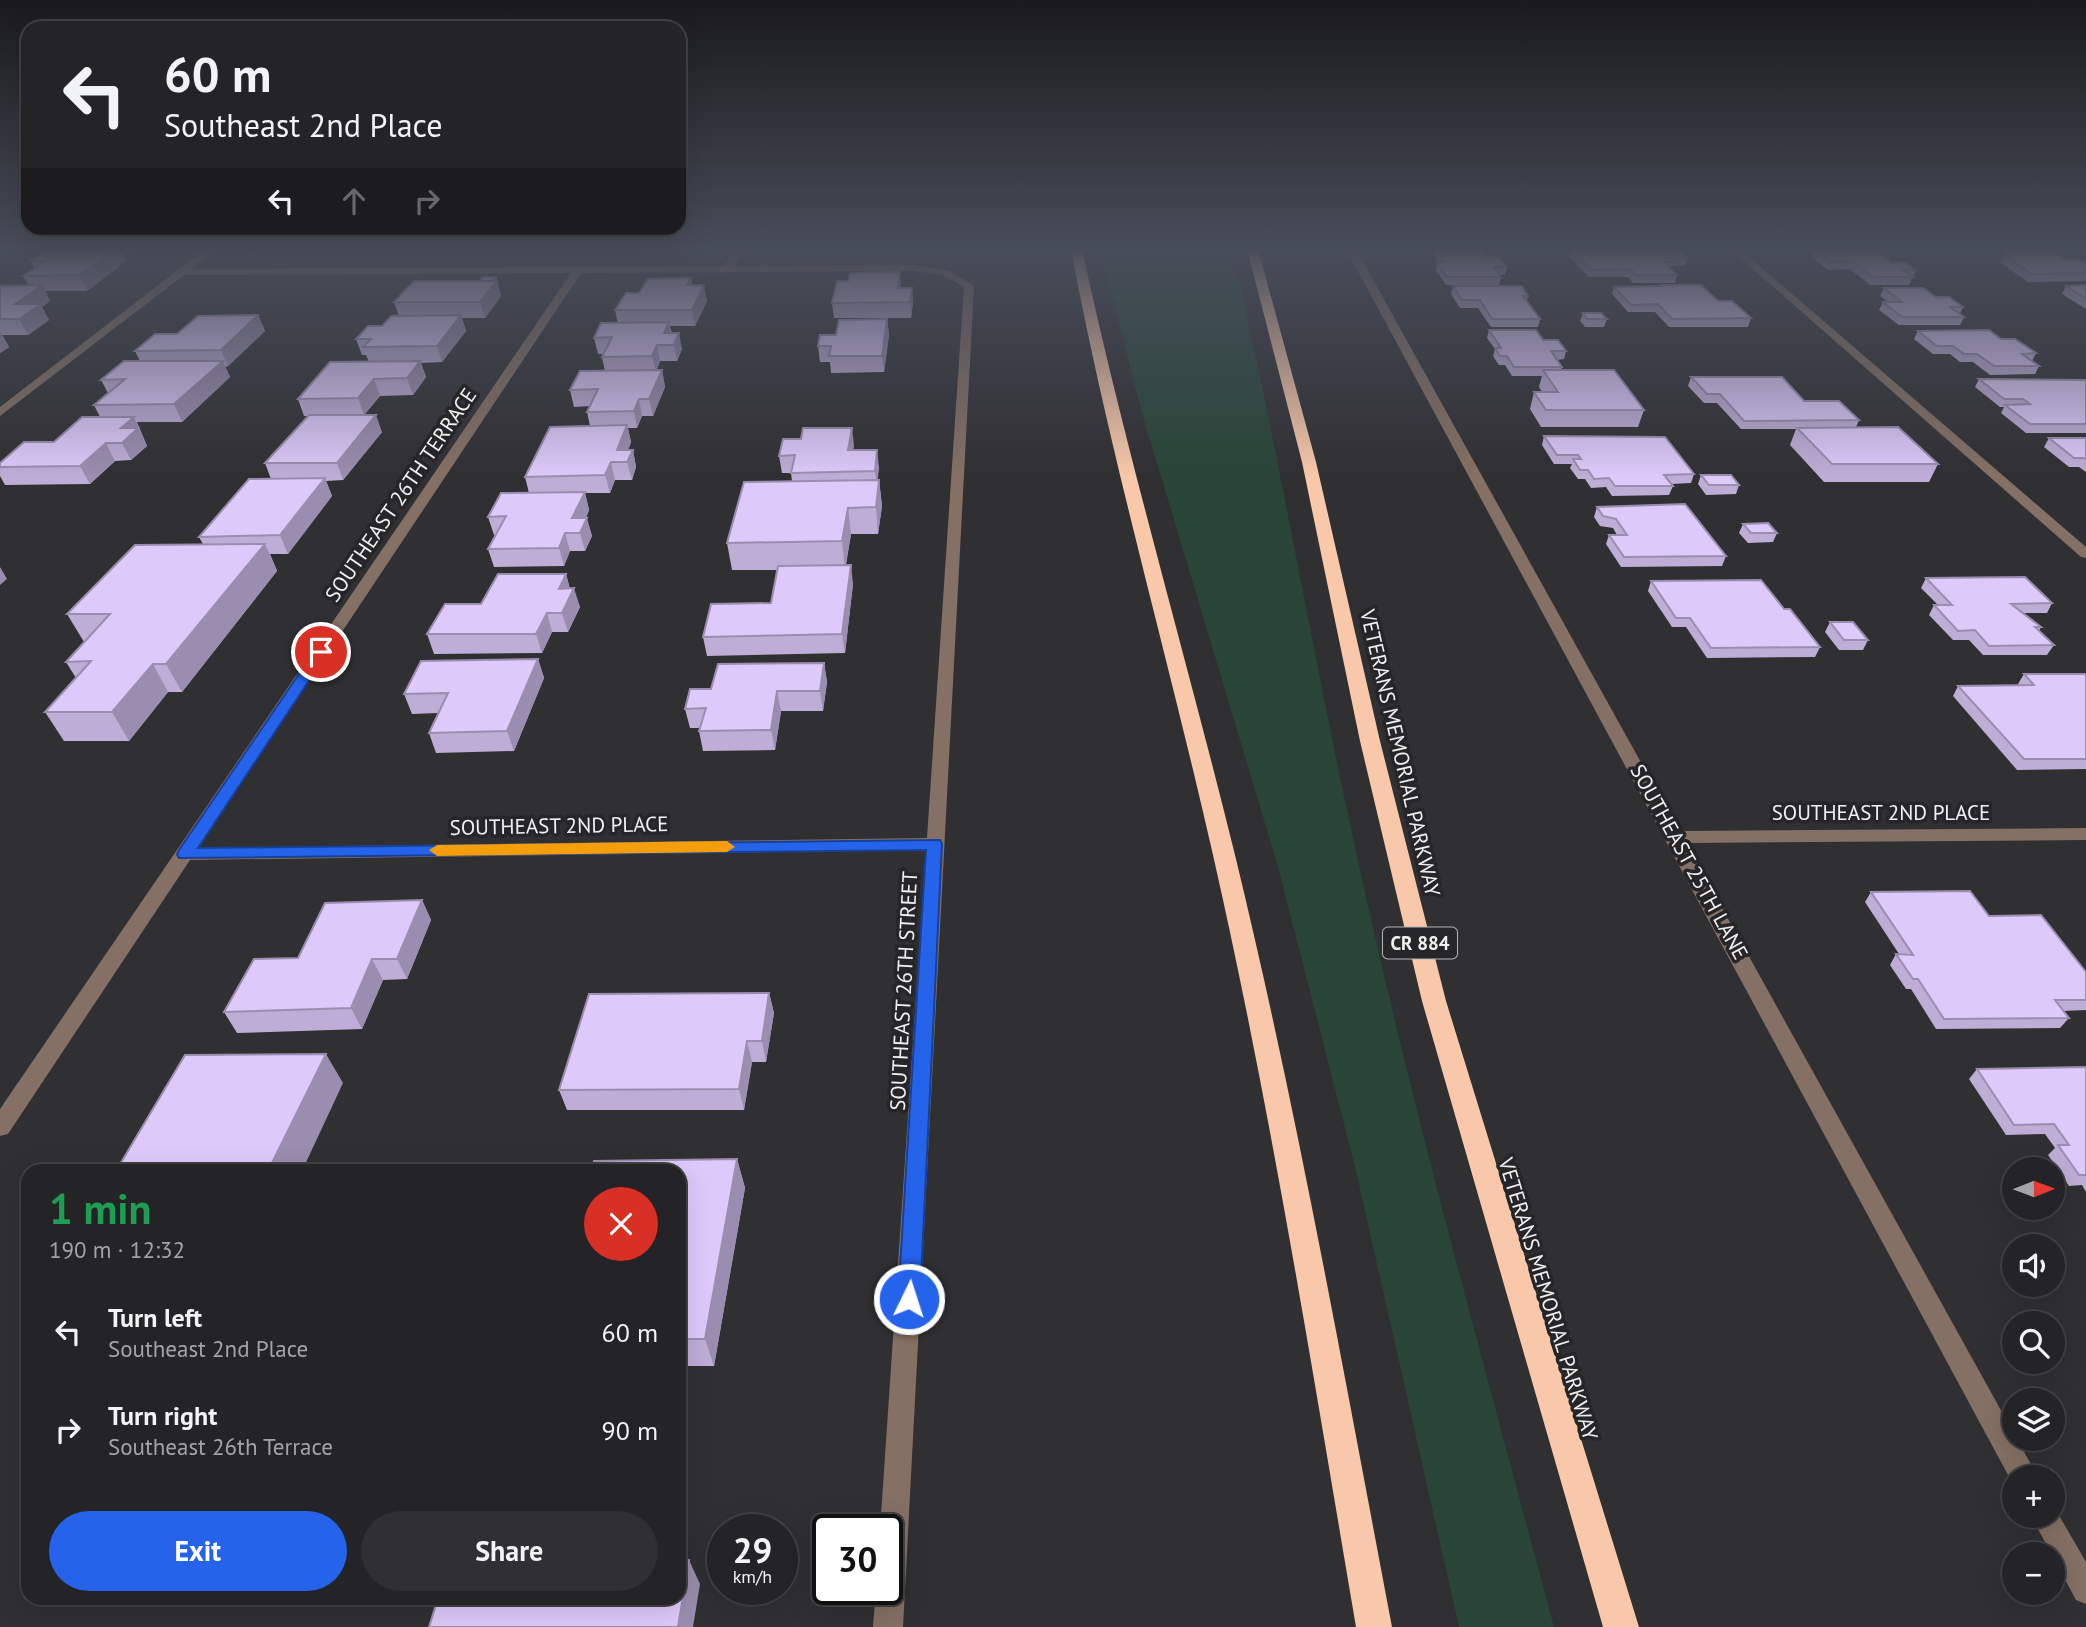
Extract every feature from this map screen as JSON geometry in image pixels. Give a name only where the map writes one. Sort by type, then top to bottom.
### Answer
[{"type":"highway","points":[[1090,325],[1227,868],[1285,1137],[1374,1627]]},
{"type":"highway","name":"VETERANS MEMORIAL PARKWAY","points":[[1272,325],[1309,461],[1370,741],[1434,1001],[1622,1627]]},
{"type":"street","points":[[0,413],[114,325]]},
{"type":"street","name":"SOUTHEAST 26TH TERRACE","points":[[0,1127],[541,325]]},
{"type":"street","name":"SOUTHEAST 26TH STREET","points":[[888,1627],[968,325]]},
{"type":"street","name":"SOUTHEAST 25TH LANE","points":[[1393,325],[2017,1465]]},
{"type":"street","points":[[1822,325],[2086,554]]},
{"type":"street","name":"SOUTHEAST 2ND PLACE","points":[[1675,838],[2086,834]]},
{"type":"street","name":"SOUTHEAST 2ND PLACE","points":[[185,854],[934,844]]},
{"type":"street","points":[[2052,1528],[2086,1590]]},
{"type":"green space","points":[[1119,325],[1248,325],[1343,793],[1382,965],[1453,1249],[1554,1627],[1459,1627],[1356,1171],[1278,867],[1142,413]]},
{"type":"building","points":[[188,325],[248,325],[221,350],[135,351],[155,334],[177,334]]},
{"type":"building","points":[[453,325],[437,346],[363,347],[371,339],[356,339],[368,326]]},
{"type":"building","points":[[600,325],[668,325],[664,333],[679,333],[674,345],[657,345],[652,356],[602,357],[612,337],[594,338]]},
{"type":"building","points":[[838,325],[886,325],[882,356],[829,356],[831,346],[818,346],[820,335],[836,335]]},
{"type":"building","points":[[1489,330],[1536,330],[1543,340],[1558,340],[1566,351],[1551,351],[1562,367],[1514,367],[1507,356],[1500,356],[1495,348],[1501,348]]},
{"type":"building","points":[[1989,330],[2001,339],[2015,339],[2036,353],[2022,354],[2039,366],[1994,366],[1977,354],[1964,354],[1953,346],[1937,346],[1918,331]]},
{"type":"building","points":[[124,361],[223,361],[174,404],[94,405],[125,379],[101,380]]},
{"type":"building","points":[[420,361],[407,378],[374,379],[358,398],[298,399],[330,362]]},
{"type":"building","points":[[662,370],[649,399],[639,399],[634,411],[587,412],[598,389],[570,390],[580,371]]},
{"type":"building","points":[[1543,370],[1614,370],[1644,410],[1546,410],[1534,392],[1558,392]]},
{"type":"building","points":[[1691,377],[1782,377],[1804,401],[1839,401],[1859,420],[1744,421],[1720,394],[1707,394]]},
{"type":"building","points":[[1979,379],[2086,380],[2086,424],[2030,424],[2005,405],[2030,404],[2023,399],[2004,399]]},
{"type":"building","points":[[309,415],[376,415],[337,463],[265,463]]},
{"type":"building","points":[[82,417],[134,417],[121,428],[138,428],[122,443],[106,443],[80,466],[0,467],[0,463],[24,442],[54,442]]},
{"type":"building","points":[[627,425],[617,450],[633,450],[627,462],[611,462],[605,475],[525,477],[550,427]]},
{"type":"building","points":[[1898,427],[1938,464],[1832,464],[1797,428]]},
{"type":"building","points":[[803,428],[852,428],[848,450],[877,450],[875,471],[791,473],[795,455],[779,456],[783,439],[801,439]]},
{"type":"building","points":[[1544,436],[1665,437],[1694,474],[1664,475],[1673,486],[1615,486],[1609,478],[1594,479],[1588,470],[1580,470],[1573,459],[1581,459],[1578,455],[1557,455]]},
{"type":"building","points":[[2049,438],[2086,438],[2086,459],[2074,458]]},
{"type":"building","points":[[1701,475],[1731,475],[1739,485],[1709,485]]},
{"type":"building","points":[[325,478],[280,535],[199,537],[249,479]]},
{"type":"building","points":[[879,480],[876,507],[848,508],[842,541],[727,543],[744,482]]},
{"type":"building","points":[[585,492],[572,518],[587,518],[580,533],[565,533],[559,548],[488,549],[506,516],[488,517],[501,493]]},
{"type":"building","points":[[1685,504],[1726,556],[1624,557],[1609,535],[1627,535],[1616,519],[1603,516],[1597,507]]},
{"type":"building","points":[[1768,523],[1777,533],[1751,533],[1743,524]]},
{"type":"building","points":[[265,544],[166,664],[153,664],[112,712],[45,712],[91,661],[66,662],[110,614],[67,614],[135,545]]},
{"type":"building","points":[[851,565],[842,634],[703,637],[711,604],[771,603],[778,566]]},
{"type":"building","points":[[498,574],[566,574],[559,589],[574,588],[562,613],[547,613],[536,634],[427,634],[445,604],[481,604]]},
{"type":"building","points":[[2025,577],[2052,603],[2011,604],[2041,627],[2035,627],[2054,645],[1989,646],[1975,630],[1958,631],[1934,605],[1952,605],[1926,578]]},
{"type":"building","points":[[1761,580],[1784,609],[1790,609],[1820,647],[1711,648],[1690,618],[1676,618],[1651,581]]},
{"type":"building","points":[[1830,622],[1853,622],[1868,640],[1844,640]]},
{"type":"building","points":[[538,659],[507,731],[429,733],[448,693],[404,694],[421,661]]},
{"type":"building","points":[[824,663],[820,691],[777,691],[771,730],[699,731],[706,708],[685,709],[690,689],[711,689],[718,664]]},
{"type":"building","points":[[2024,674],[2086,674],[2086,759],[2024,759],[1958,686],[2034,685]]},
{"type":"building","points":[[1970,891],[1989,916],[2041,915],[2086,972],[2086,1000],[2055,1000],[2069,1018],[1944,1019],[1918,979],[1913,979],[1896,954],[1913,955],[1871,892]]},
{"type":"building","points":[[422,900],[397,959],[372,959],[351,1008],[224,1012],[254,959],[298,958],[325,903]]},
{"type":"building","points":[[769,993],[762,1041],[747,1041],[739,1089],[559,1090],[589,994]]},
{"type":"building","points":[[326,1054],[271,1164],[120,1164],[185,1055]]},
{"type":"building","points":[[2086,1067],[2086,1175],[2079,1175],[2058,1145],[2069,1145],[2054,1124],[2014,1125],[1977,1069]]},
{"type":"building","points":[[737,1159],[705,1339],[686,1339],[686,1164],[593,1164],[594,1161]]},
{"type":"building","points":[[436,1605],[682,1605],[678,1627],[429,1627]]},
{"type":"slow traffic","points":[[437,850],[727,847]]},
{"type":"route","points":[[321,652],[185,854],[934,844],[909,1299]]}]
